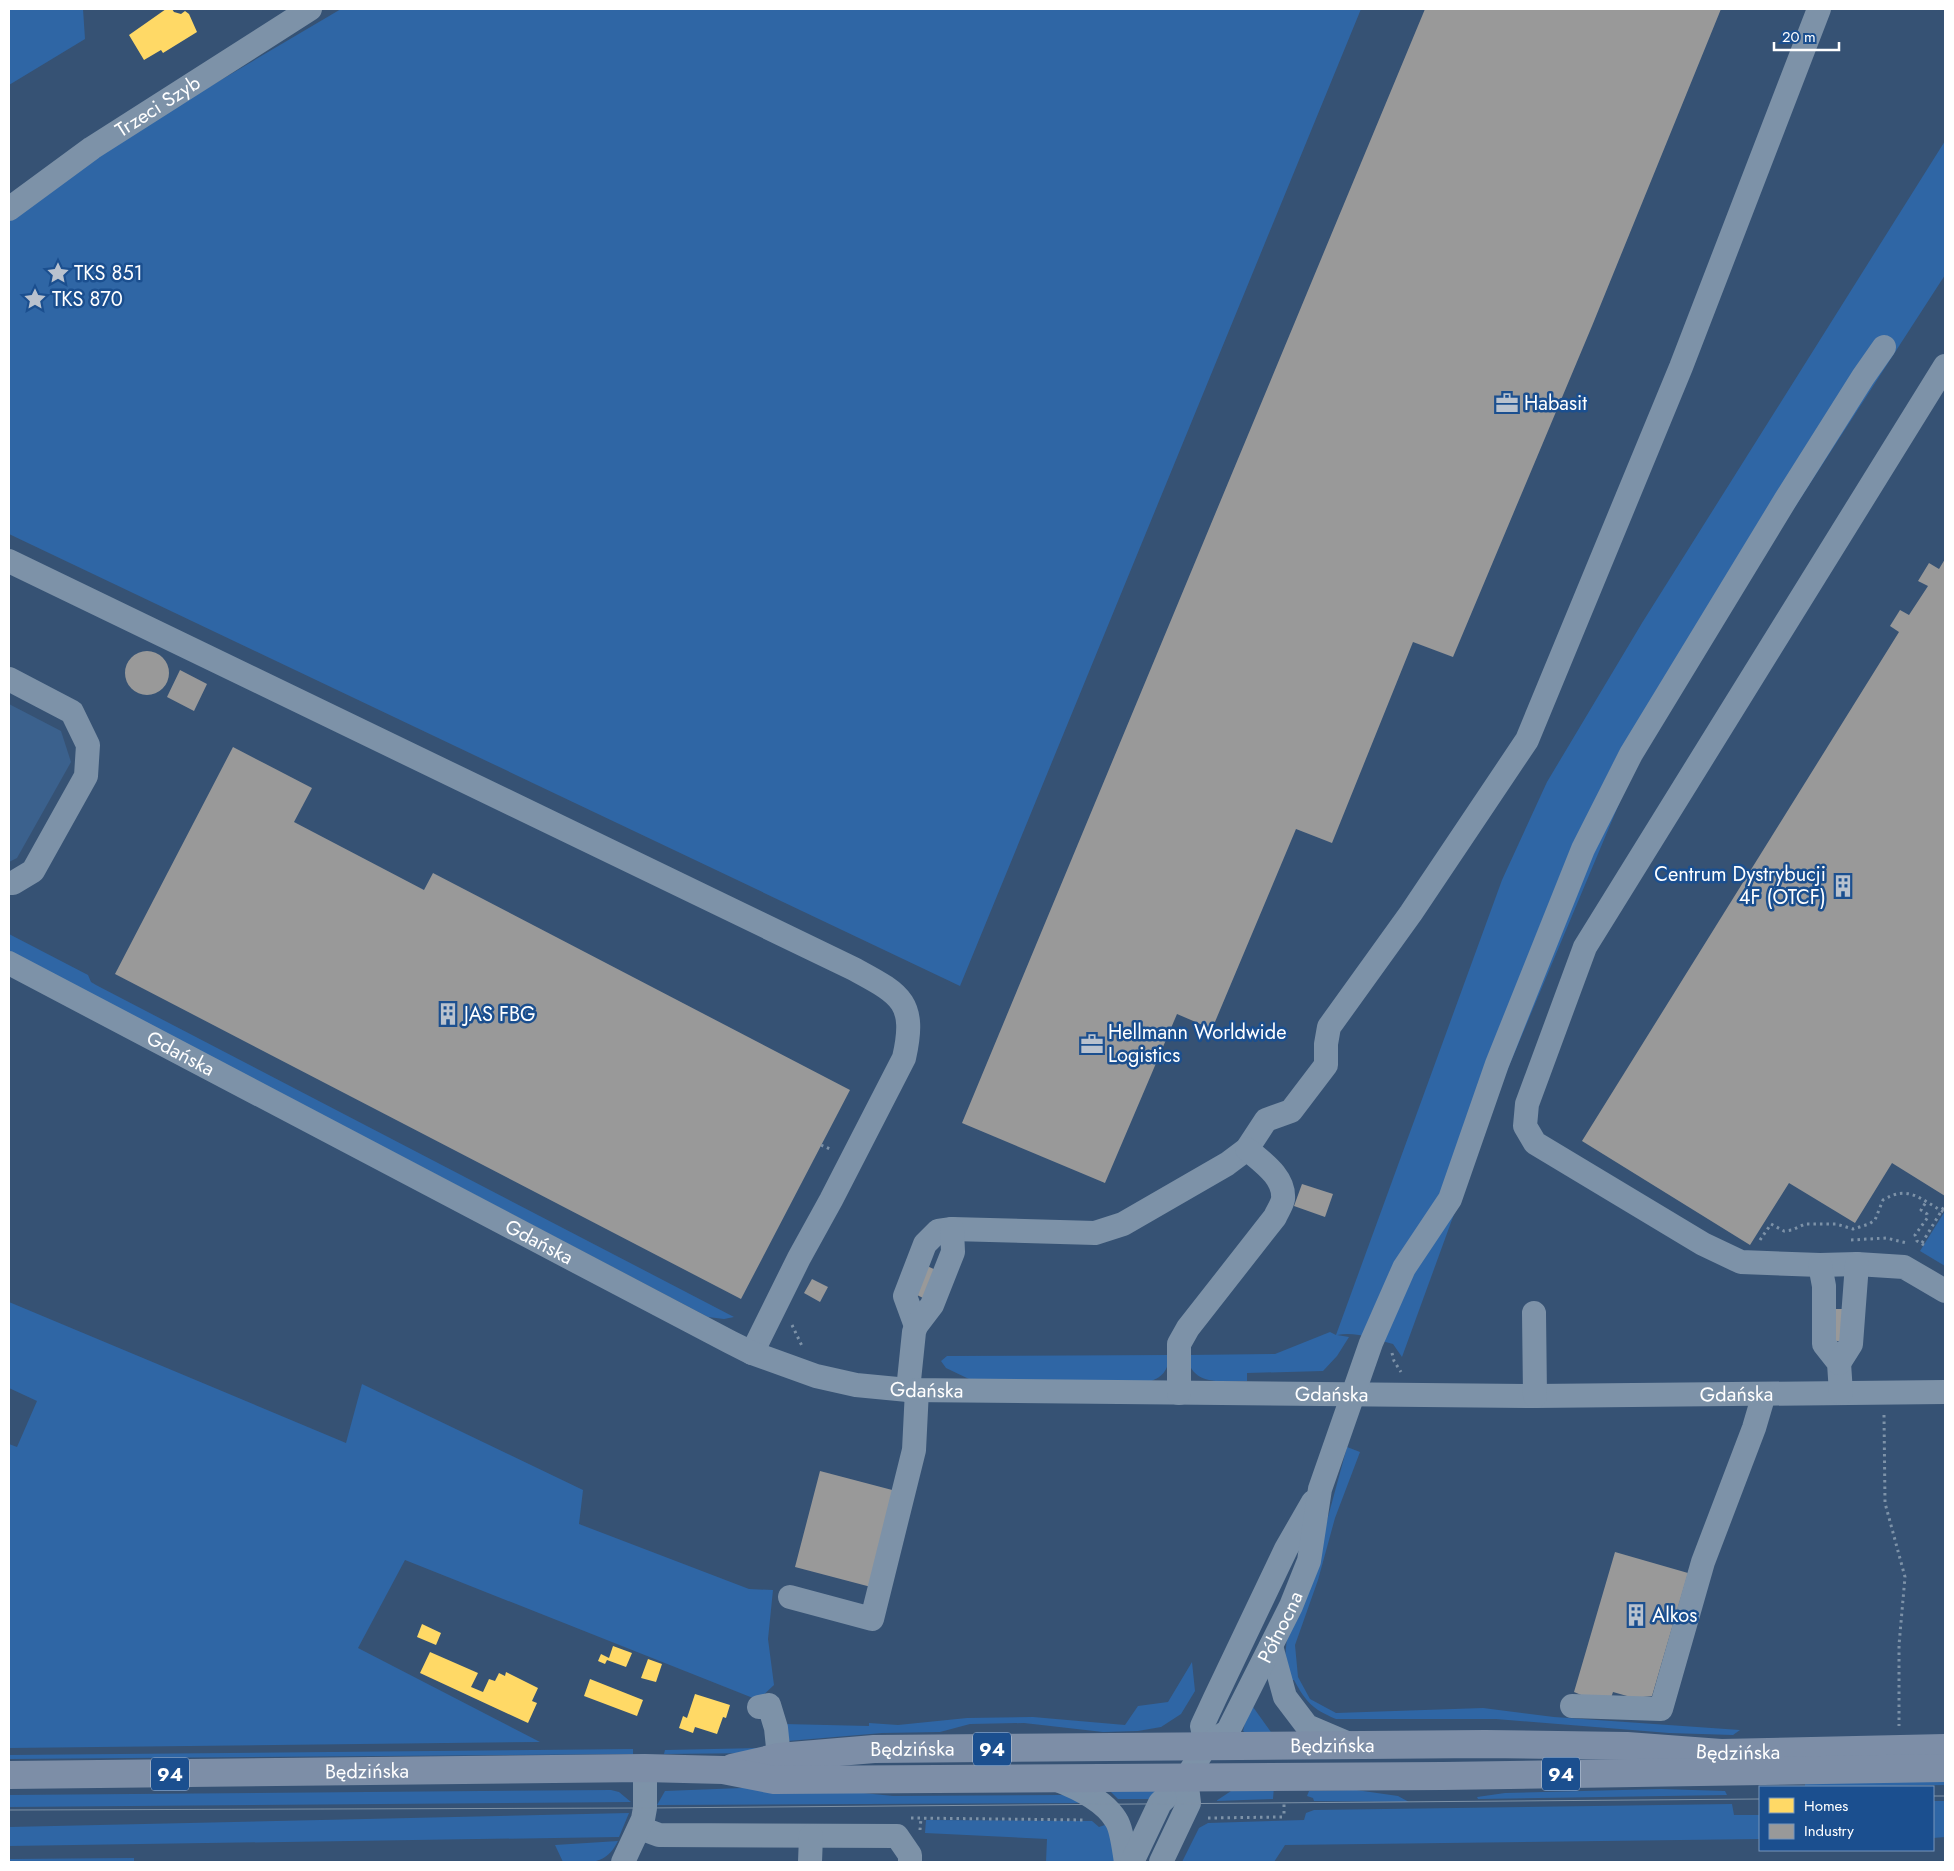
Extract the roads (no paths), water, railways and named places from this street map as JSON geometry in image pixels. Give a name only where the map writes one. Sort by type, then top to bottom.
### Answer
[{"type":"main road","name":"Będzińska","points":[[723,1770],[779,1757],[874,1749],[1485,1744],[1617,1746],[1721,1753],[1945,1748]]},
{"type":"main road","name":"Będzińska","points":[[9,1775],[645,1768],[723,1770],[774,1780],[1186,1778],[1945,1768]]},
{"type":"street","name":"Trzeci Szyb","points":[[9,209],[92,148],[310,9]]},
{"type":"street","points":[[790,1597],[872,1619],[914,1450],[913,1390],[916,1326],[932,1305],[952,1252],[952,1229],[1096,1233],[1123,1224],[1227,1164],[1247,1149],[1266,1120],[1291,1111],[1326,1065],[1326,1044],[1330,1027],[1411,913],[1526,740],[1681,367],[1819,9]]},
{"type":"street","name":"Północna","points":[[1206,1746],[1202,1726],[1286,1549],[1320,1489],[1353,1395],[1378,1347],[1404,1268],[1450,1199],[1497,1064],[1583,849],[1631,754],[1791,490],[1884,347]]},
{"type":"street","points":[[1945,366],[1585,947],[1527,1104],[1525,1126],[1535,1143],[1698,1250],[1741,1262],[1820,1265],[1857,1264],[1904,1268],[1945,1291]]},
{"type":"street","points":[[9,561],[854,970],[888,988],[903,1002],[908,1031],[904,1058],[799,1258],[752,1353]]},
{"type":"street","points":[[9,679],[72,712],[88,745],[86,776],[33,871],[13,883],[9,883]]},
{"type":"street","name":"Gdańska","points":[[9,963],[752,1353],[833,1380],[856,1385],[913,1390],[1353,1395],[1535,1396],[1945,1392]]},
{"type":"street","points":[[1179,1393],[1179,1344],[1188,1328],[1275,1217],[1283,1199],[1280,1183],[1270,1168],[1247,1149]]},
{"type":"street","points":[[1838,1363],[1851,1344],[1857,1264]]},
{"type":"street","points":[[1820,1265],[1824,1286],[1824,1344],[1838,1363],[1841,1393]]},
{"type":"street","points":[[1534,1313],[1535,1396]]},
{"type":"street","points":[[1572,1706],[1661,1709],[1703,1562],[1754,1428],[1764,1394]]},
{"type":"street","name":"Północna","points":[[1132,1862],[1160,1803],[1186,1778],[1206,1746],[1228,1731],[1271,1646],[1291,1606],[1309,1561],[1320,1489]]},
{"type":"street","points":[[1271,1646],[1285,1697],[1307,1726],[1350,1745]]},
{"type":"street","points":[[759,1707],[769,1705],[776,1728],[779,1757]]},
{"type":"street","points":[[623,1862],[640,1828],[645,1808],[645,1768]]},
{"type":"street","points":[[1053,1778],[1078,1788],[1101,1804],[1117,1820],[1126,1862]]},
{"type":"street","points":[[1161,1862],[1189,1803],[1186,1778]]},
{"type":"street","points":[[640,1828],[659,1834],[897,1836],[910,1855],[910,1862]]},
{"type":"street","points":[[810,1862],[811,1836]]},
{"type":"tram line","points":[[1934,1796],[1945,1796]]},
{"type":"tram line","points":[[9,1810],[645,1808],[1759,1799]]},
{"type":"place","name":"TKS 851","points":[[58,273]]},
{"type":"place","name":"TKS 870","points":[[35,299]]},
{"type":"place","name":"Habasit","points":[[1507,403]]},
{"type":"place","name":"Centrum Dystrybucji 4F (OTCF)","points":[[1843,886]]},
{"type":"place","name":"JAS FBG","points":[[448,1014]]},
{"type":"place","name":"Hellmann Worldwide Logistics","points":[[1092,1044]]},
{"type":"place","name":"Alkos","points":[[1636,1615]]}]
